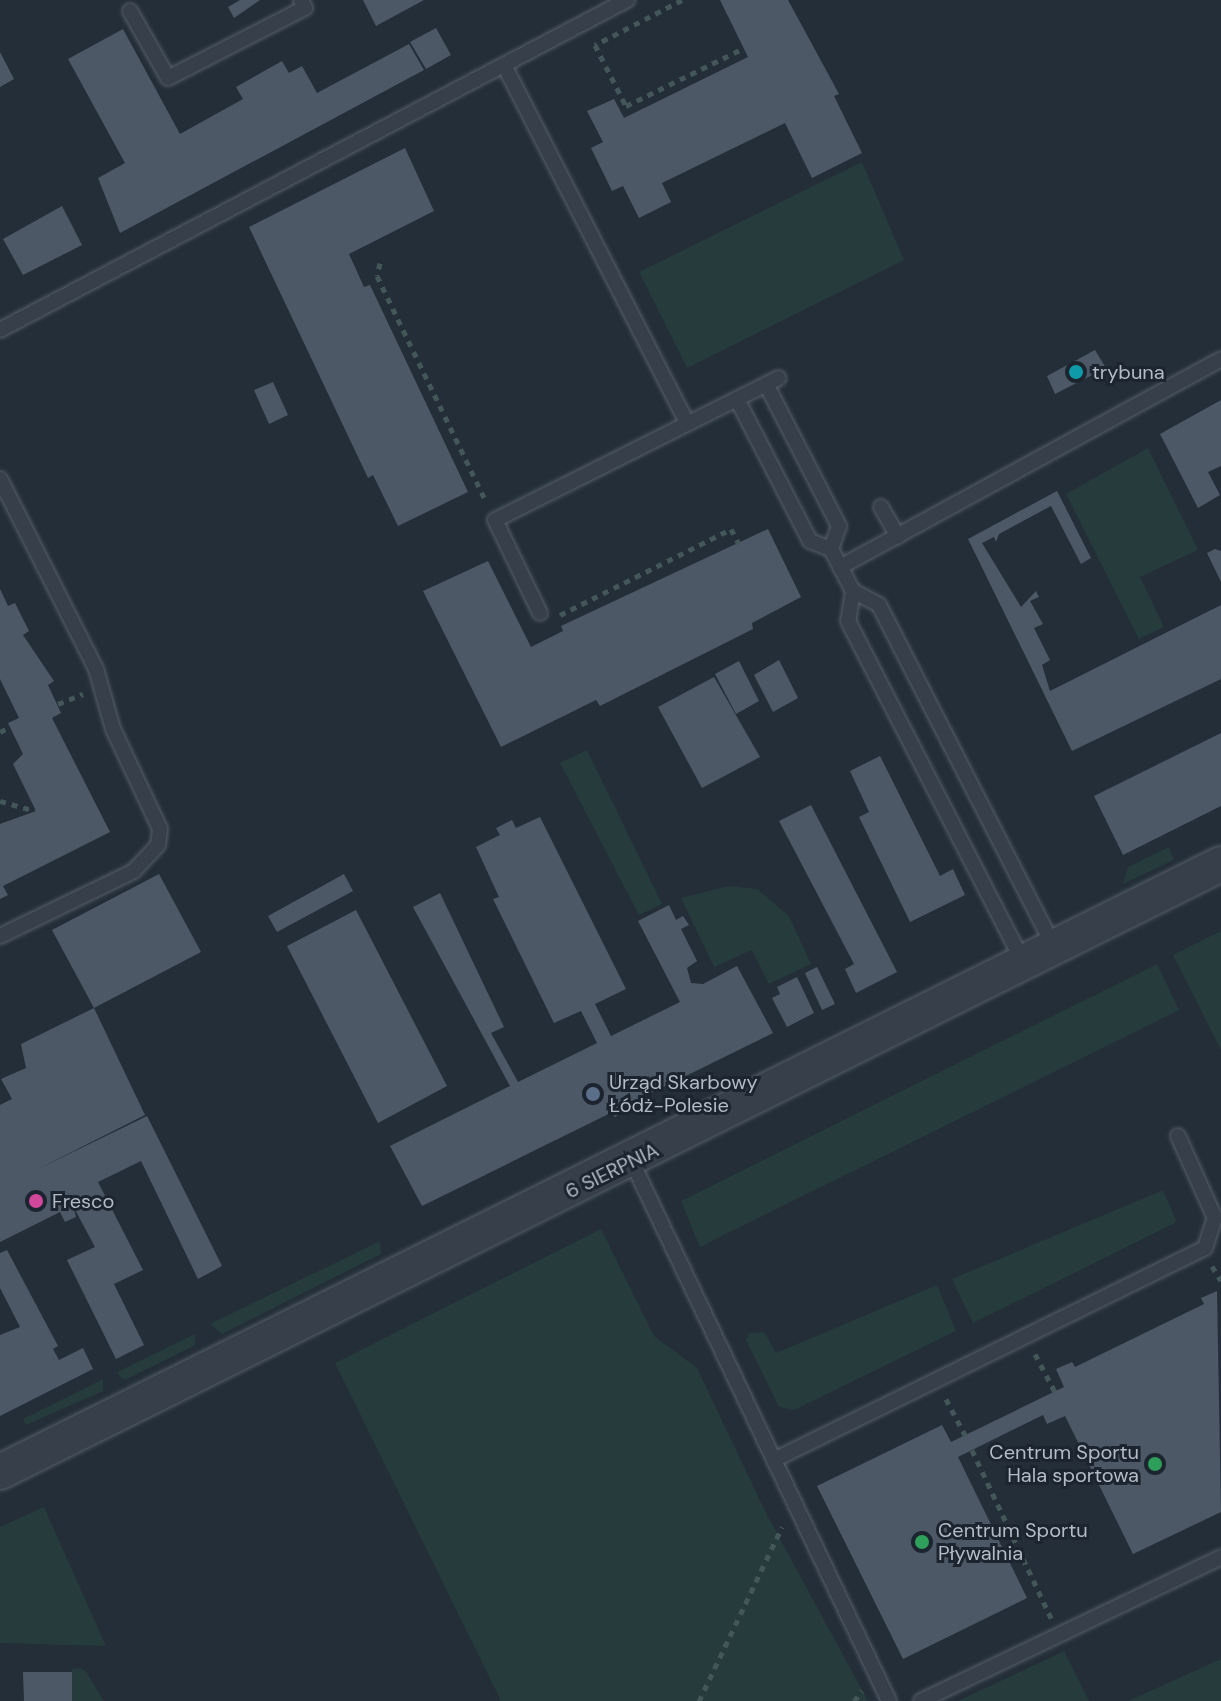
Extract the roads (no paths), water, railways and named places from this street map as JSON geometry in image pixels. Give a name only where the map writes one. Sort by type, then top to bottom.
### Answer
[{"type":"street","name":"6 SIERPNIA","points":[[0,1472],[632,1162],[1221,864]]},
{"type":"lane","points":[[130,11],[168,78],[305,8],[301,0]]},
{"type":"lane","points":[[0,330],[627,0]]},
{"type":"lane","points":[[504,65],[687,423]]},
{"type":"lane","points":[[840,567],[1221,359]]},
{"type":"lane","points":[[540,613],[495,520],[772,381],[839,526],[831,549]]},
{"type":"lane","points":[[737,399],[810,541],[831,549],[853,591],[879,605],[1055,948]]},
{"type":"lane","points":[[0,479],[96,669],[113,729],[160,829],[158,845],[134,871],[0,936]]},
{"type":"lane","points":[[881,507],[898,536]]},
{"type":"lane","points":[[853,591],[848,621],[1024,964]]},
{"type":"lane","points":[[774,1460],[1199,1253],[1217,1235],[1213,1210],[1178,1136]]},
{"type":"lane","points":[[632,1162],[889,1701]]},
{"type":"lane","points":[[921,1701],[1221,1557]]},
{"type":"place","name":"trybuna","points":[[1076,372]]},
{"type":"place","name":"Urząd Skarbowy Łódż-Polesie","points":[[593,1094]]},
{"type":"place","name":"Fresco","points":[[36,1201]]},
{"type":"place","name":"Centrum Sportu Hala sportowa","points":[[1155,1464]]},
{"type":"place","name":"Centrum Sportu Pływalnia","points":[[922,1542]]}]
